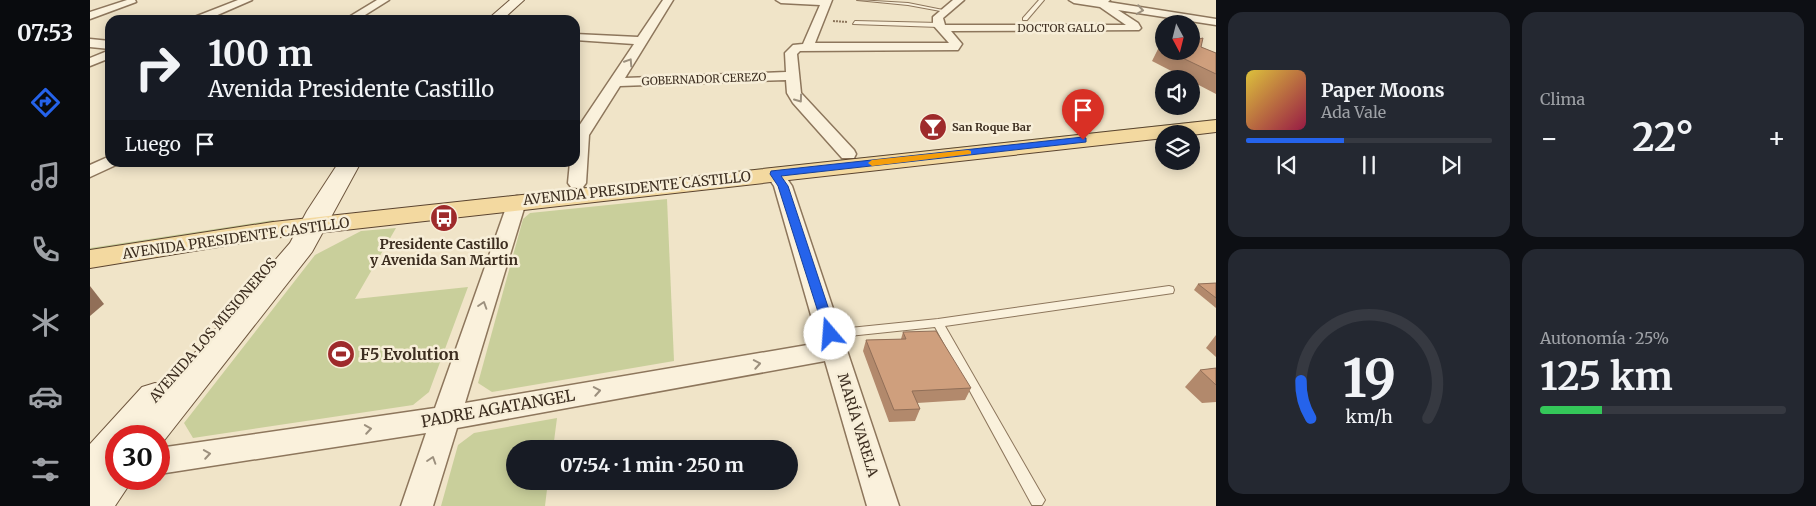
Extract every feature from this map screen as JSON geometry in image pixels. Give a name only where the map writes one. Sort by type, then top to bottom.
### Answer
[{"type":"main road","points":[[500,15],[518,0]]},
{"type":"main road","name":"AVENIDA PRESIDENTE CASTILLO","points":[[90,259],[315,218],[577,183],[1216,115]]},
{"type":"main road","name":"AVENIDA PRESIDENTE CASTILLO","points":[[90,243],[194,226],[315,218],[439,213],[517,202],[1216,126]]},
{"type":"main road","points":[[315,218],[347,167]]},
{"type":"main road","name":"AVENIDA LOS MISIONEROS","points":[[130,425],[284,246],[315,218]]},
{"type":"main road","name":"AVENIDA LOS MISIONEROS","points":[[155,425],[302,246],[315,218]]},
{"type":"main road","points":[[90,472],[105,455]]},
{"type":"main road","points":[[90,505],[105,487]]},
{"type":"street","points":[[209,15],[247,0]]},
{"type":"street","points":[[358,15],[384,0]]},
{"type":"street","points":[[580,147],[581,135],[594,113],[643,41],[668,0]]},
{"type":"street","points":[[781,0],[826,1],[808,47]]},
{"type":"street","points":[[848,154],[798,100],[794,93],[791,53],[797,48],[808,47],[954,47],[956,44],[940,26],[938,18],[959,0]]},
{"type":"street","points":[[1074,0],[1104,2],[1216,22]]},
{"type":"street","points":[[90,16],[131,2]]},
{"type":"street","name":"DOCTOR GALLO","points":[[940,26],[1135,28],[1134,25],[1104,2]]},
{"type":"street","points":[[580,37],[643,41]]},
{"type":"street","points":[[90,43],[105,44]]},
{"type":"street","points":[[90,62],[105,56]]},
{"type":"street","name":"GOBERNADOR CEREZO","points":[[616,82],[792,76]]},
{"type":"street","points":[[580,112],[594,113]]},
{"type":"street","points":[[90,172],[105,163]]},
{"type":"street","points":[[577,183],[578,167]]},
{"type":"street","name":"MARÍA VARELA","points":[[775,174],[783,186],[883,506]]},
{"type":"street","points":[[417,506],[517,202]]},
{"type":"street","name":"PADRE AGATANGEL","points":[[170,459],[446,418],[833,342]]},
{"type":"street","points":[[90,472],[105,469]]},
{"type":"lane","points":[[859,0],[908,4],[946,11]]},
{"type":"lane","points":[[1025,19],[1042,0]]},
{"type":"lane","points":[[855,24],[940,26]]},
{"type":"lane","points":[[833,342],[938,323],[1169,290]]},
{"type":"lane","points":[[938,323],[1037,500]]},
{"type":"path","points":[[819,20],[855,24]]},
{"type":"green space","points":[[1216,119],[1216,121],[1180,125],[1161,125]]},
{"type":"green space","points":[[1155,126],[1155,128],[416,209],[468,200]]},
{"type":"green space","name":"F5 Evolution","points":[[667,199],[674,361],[492,392],[478,383],[523,219],[530,213]]},
{"type":"green space","points":[[274,220],[273,222],[186,235],[90,254],[90,248]]},
{"type":"green space","name":"F5 Evolution","points":[[396,228],[355,299],[468,287],[429,392],[413,405],[193,438],[184,423],[315,255],[361,231]]},
{"type":"green space","points":[[557,418],[554,440],[506,440],[506,490],[547,490],[545,506],[441,506],[458,445],[474,433]]},
{"type":"building","points":[[1203,38],[1201,47],[1216,53],[1216,74],[1187,60],[1200,60],[1200,39]]},
{"type":"building","points":[[1216,283],[1216,298],[1198,284]]},
{"type":"building","points":[[936,331],[971,388],[912,391],[920,409],[894,410],[866,340],[906,339],[903,332]]},
{"type":"building","points":[[1216,368],[1216,385],[1200,370]]},
{"type":"slow traffic","points":[[872,163],[968,153]]},
{"type":"place","name":"San Roque Bar","points":[[933,127]]},
{"type":"place","name":"Presidente Castillo y Avenida San Martin","points":[[444,218]]},
{"type":"place","name":"F5 Evolution","points":[[341,354]]},
{"type":"route","points":[[830,334],[783,186],[775,174],[1083,140]]}]
